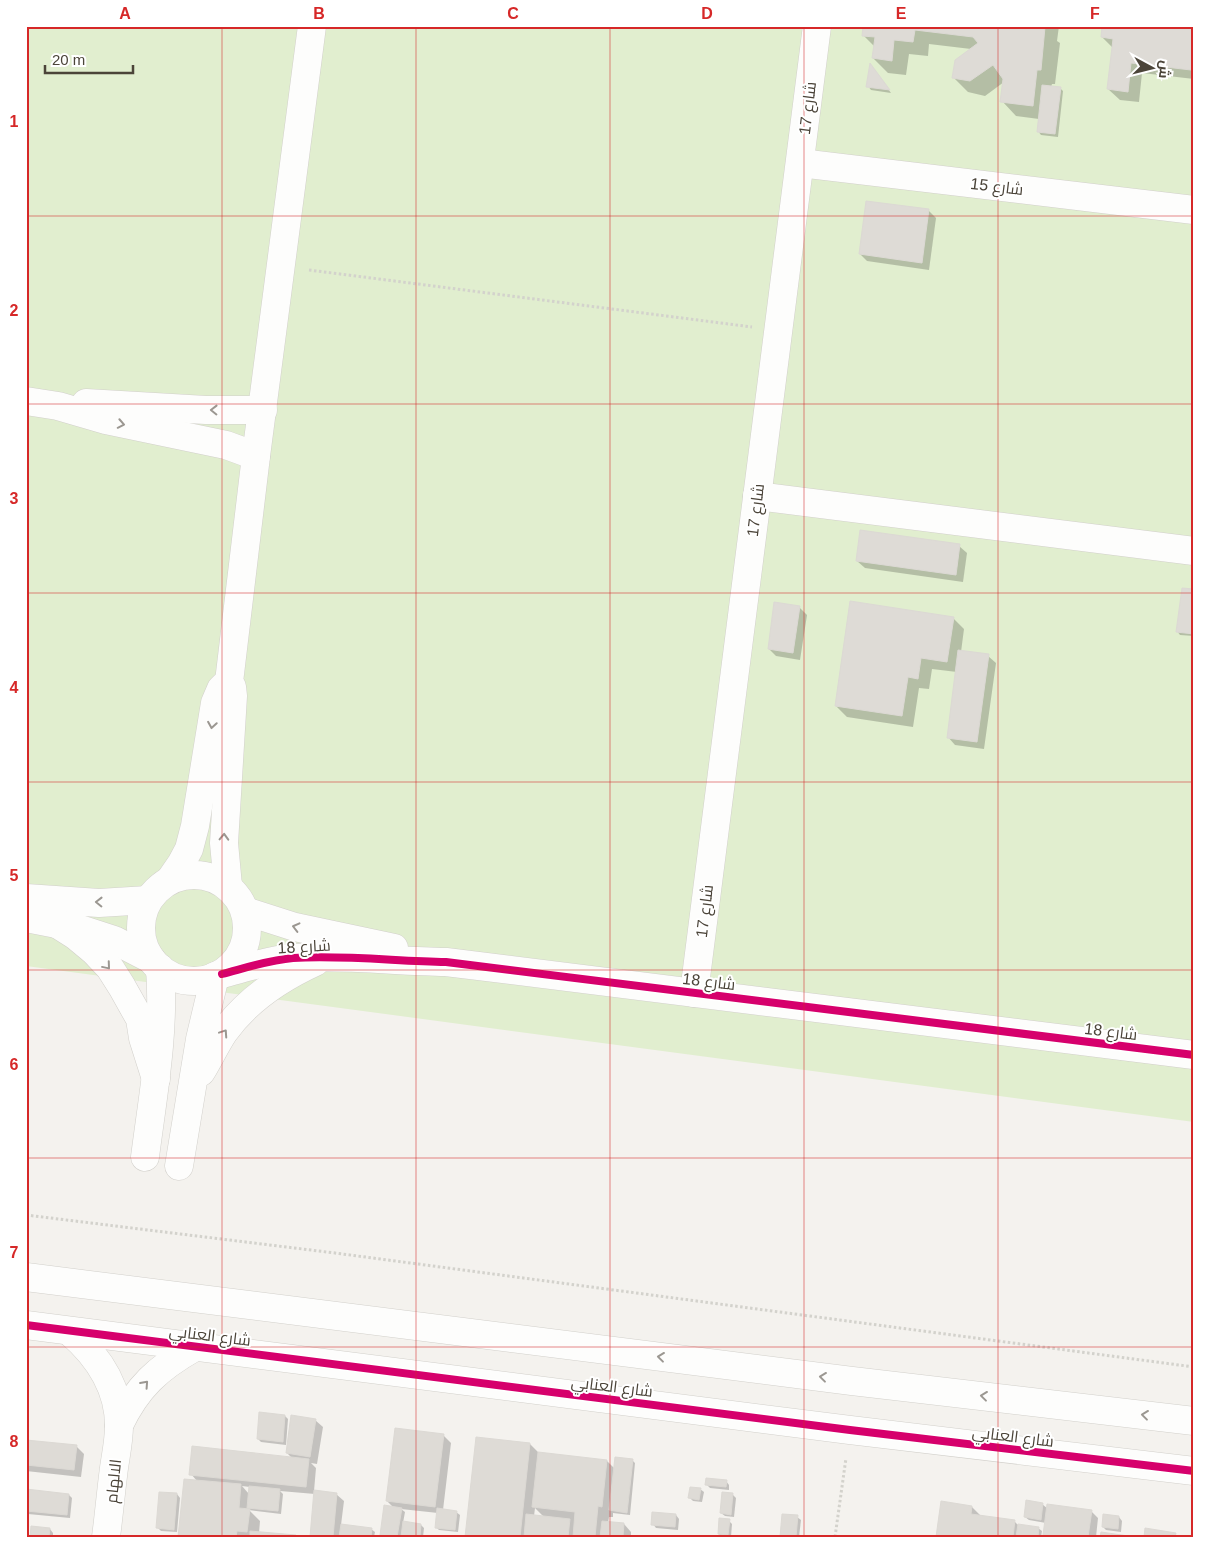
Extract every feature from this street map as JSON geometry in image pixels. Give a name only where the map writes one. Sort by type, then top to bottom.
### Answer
[{"type":"street","points":[[228,886],[224,843],[233,696],[232,687],[229,682],[256,456],[312,26]]},
{"type":"street","name":"شارع 17","points":[[694,993],[817,26]]},
{"type":"street","name":"شارع 15","points":[[800,163],[1194,210]]},
{"type":"street","points":[[26,401],[58,406],[106,420],[226,445],[256,456]]},
{"type":"street","points":[[58,406],[90,402],[206,410],[263,410]]},
{"type":"street","points":[[757,496],[1194,552]]},
{"type":"street","points":[[170,880],[189,849],[195,826],[215,702],[221,689],[229,682]]},
{"type":"street","points":[[145,1157],[156,1079],[162,1013],[155,964],[144,945],[141,930],[142,915],[148,900],[157,889],[170,880],[184,875],[200,874],[214,878],[228,886],[238,897],[245,911],[248,929],[244,946],[235,962],[218,975],[204,1020],[179,1166]]},
{"type":"street","points":[[26,898],[99,903],[148,900]]},
{"type":"street","name":"شارع 18","points":[[245,911],[295,927],[406,950],[446,962]]},
{"type":"street","name":"شارع 18","points":[[26,918],[76,928],[114,940],[155,964],[171,976],[183,980],[196,981],[271,961],[292,958],[446,962],[1194,1055]]},
{"type":"street","points":[[57,924],[76,936],[110,968],[140,1019],[143,1038],[156,1079]]},
{"type":"street","points":[[191,1091],[224,1033],[238,1014],[273,985],[297,970],[324,958]]},
{"type":"street","points":[[26,1278],[852,1381],[1194,1421]]},
{"type":"street","name":"شارع العنابي","points":[[26,1325],[850,1430],[1194,1471]]},
{"type":"street","name":"الالهام","points":[[68,1330],[85,1345],[99,1363],[110,1382],[116,1403],[119,1425],[106,1537]]},
{"type":"street","name":"الالهام","points":[[119,1425],[129,1405],[157,1371],[195,1347]]},
{"type":"path","points":[[281,266],[778,331]]},
{"type":"path","points":[[26,1215],[335,1253],[1194,1367]]},
{"type":"path","points":[[835,1537],[850,1430]]},
{"type":"green space","points":[[26,26],[1194,26],[1194,1122],[26,966]]},
{"type":"building","points":[[863,26],[1045,27],[1041,70],[1037,70],[1033,106],[1000,102],[1003,79],[993,65],[970,81],[952,78],[955,60],[978,43],[973,37],[915,30],[913,42],[894,40],[892,61],[872,58],[875,37],[862,36]]},
{"type":"building","points":[[1102,26],[1194,26],[1194,51],[1191,70],[1131,63],[1128,92],[1107,89],[1113,39],[1101,37]]},
{"type":"building","points":[[870,63],[890,90],[866,87]]},
{"type":"building","points":[[1042,85],[1061,87],[1055,134],[1037,132]]},
{"type":"building","points":[[866,201],[929,209],[922,263],[859,254]]},
{"type":"building","points":[[860,530],[960,544],[956,575],[856,561]]},
{"type":"building","points":[[1182,588],[1194,589],[1194,634],[1176,632]]},
{"type":"building","points":[[850,601],[954,617],[947,662],[921,658],[918,679],[908,677],[902,716],[835,706]]},
{"type":"building","points":[[774,602],[800,606],[793,653],[768,649]]},
{"type":"building","points":[[958,650],[989,654],[977,742],[947,738]]},
{"type":"building","points":[[259,1412],[285,1415],[283,1442],[257,1439]]},
{"type":"building","points":[[291,1415],[316,1419],[310,1457],[286,1453]]},
{"type":"building","points":[[395,1428],[444,1434],[435,1507],[386,1501]]},
{"type":"building","points":[[476,1437],[530,1443],[520,1537],[465,1537]]},
{"type":"building","points":[[26,1440],[77,1445],[74,1470],[26,1465]]},
{"type":"building","points":[[192,1446],[309,1459],[306,1487],[189,1475]]},
{"type":"building","points":[[538,1452],[607,1460],[602,1507],[598,1506],[595,1537],[573,1537],[575,1512],[532,1507]]},
{"type":"building","points":[[615,1457],[633,1459],[627,1513],[609,1510]]},
{"type":"building","points":[[706,1478],[727,1480],[726,1487],[705,1485]]},
{"type":"building","points":[[184,1479],[241,1484],[239,1508],[250,1509],[247,1532],[237,1531],[236,1537],[178,1537]]},
{"type":"building","points":[[249,1486],[280,1489],[278,1511],[247,1508]]},
{"type":"building","points":[[690,1487],[701,1488],[699,1500],[688,1498]]},
{"type":"building","points":[[26,1489],[69,1494],[67,1515],[26,1511]]},
{"type":"building","points":[[314,1490],[337,1493],[333,1537],[310,1537]]},
{"type":"building","points":[[159,1492],[177,1493],[174,1530],[156,1528]]},
{"type":"building","points":[[722,1492],[733,1493],[731,1515],[720,1513]]},
{"type":"building","points":[[1026,1500],[1043,1503],[1041,1520],[1024,1517]]},
{"type":"building","points":[[941,1501],[972,1506],[971,1514],[1015,1520],[1013,1537],[936,1537]]},
{"type":"building","points":[[1047,1504],[1092,1510],[1088,1537],[1043,1535]]},
{"type":"building","points":[[384,1505],[402,1508],[397,1537],[380,1535]]},
{"type":"building","points":[[437,1508],[457,1511],[455,1530],[435,1528]]},
{"type":"building","points":[[652,1512],[676,1514],[675,1527],[651,1525]]},
{"type":"building","points":[[526,1514],[570,1519],[568,1537],[524,1537]]},
{"type":"building","points":[[782,1514],[798,1515],[796,1537],[780,1537]]},
{"type":"building","points":[[1103,1514],[1119,1516],[1118,1529],[1102,1527]]},
{"type":"building","points":[[719,1518],[730,1519],[728,1535],[718,1534]]},
{"type":"building","points":[[403,1521],[421,1524],[420,1537],[401,1537]]},
{"type":"building","points":[[602,1521],[624,1523],[623,1537],[600,1537]]},
{"type":"building","points":[[341,1524],[372,1528],[371,1537],[339,1537]]},
{"type":"building","points":[[1018,1524],[1039,1527],[1038,1537],[1016,1537]]},
{"type":"building","points":[[31,1526],[50,1528],[49,1537],[30,1537]]},
{"type":"building","points":[[1145,1528],[1176,1533],[1175,1537],[1144,1537]]},
{"type":"building","points":[[250,1531],[296,1535],[296,1537],[250,1537]]},
{"type":"building","points":[[1101,1532],[1135,1537],[1100,1537]]},
{"type":"cycle path","points":[[222,974],[266,962],[293,958],[446,962],[1194,1055]]},
{"type":"cycle path","points":[[26,1325],[850,1430],[1194,1471]]}]
